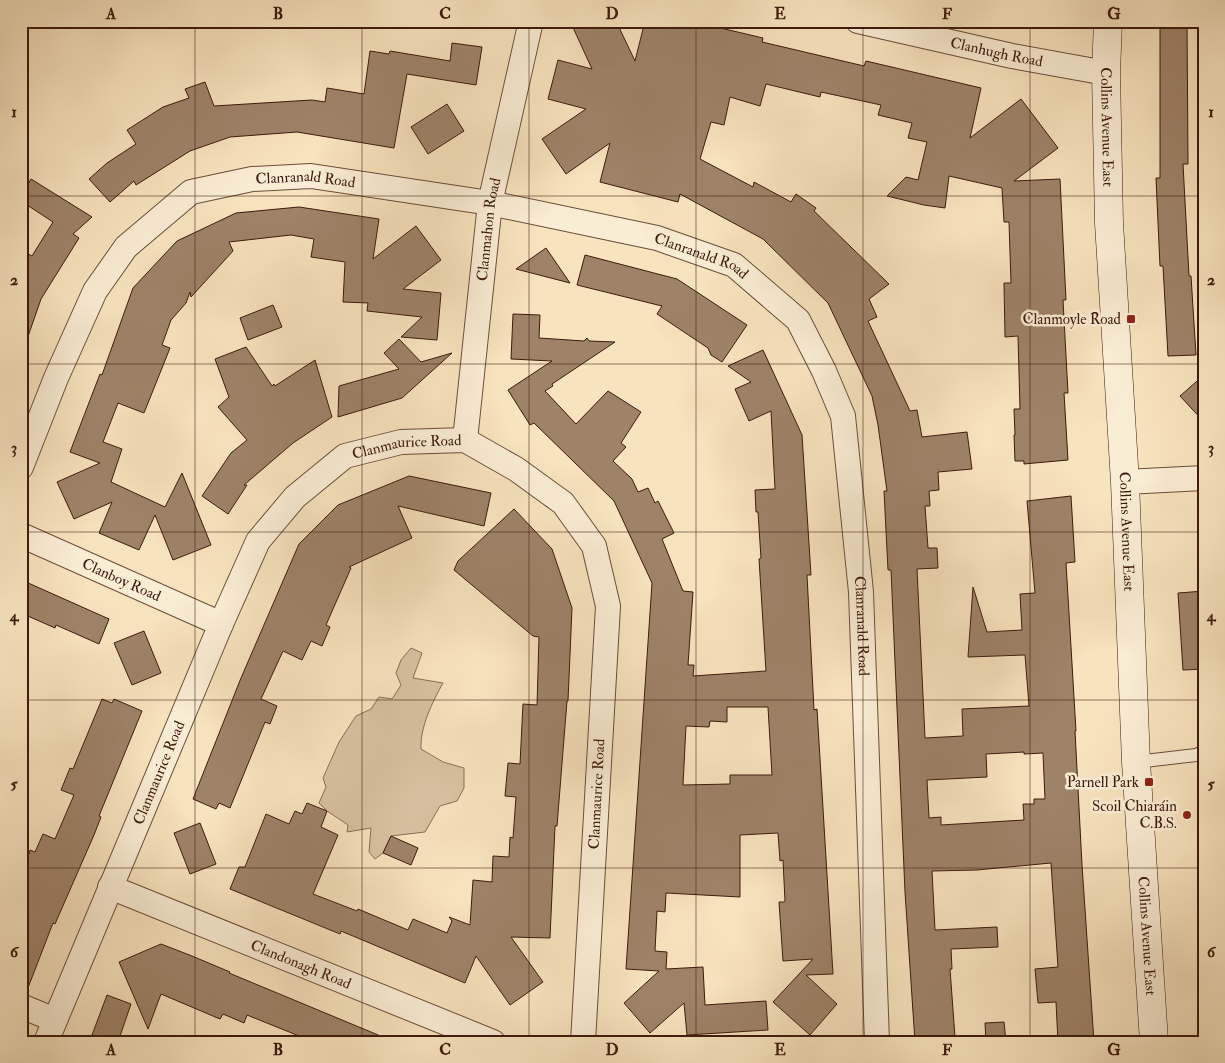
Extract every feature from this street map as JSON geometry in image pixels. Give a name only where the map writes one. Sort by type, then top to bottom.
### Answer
[{"type":"main road","name":"Collins Avenue East","points":[[1108,21],[1106,74],[1109,223],[1125,482],[1136,762],[1154,1042]]},
{"type":"street","name":"Clanmahon Road","points":[[466,440],[490,203],[531,21]]},
{"type":"street","name":"Clanhugh Road","points":[[858,21],[1012,56],[1106,74]]},
{"type":"street","name":"Clanranald Road","points":[[21,467],[56,378],[95,291],[126,247],[191,192],[252,179],[311,176],[490,203],[657,238],[734,265],[798,320],[824,371],[843,416],[861,592],[878,1042]]},
{"type":"street","name":"Clanmaurice Road","points":[[51,1031],[221,624],[258,541],[295,496],[345,456],[402,442],[466,440],[516,469],[563,503],[594,546],[608,606],[583,1042]]},
{"type":"street","points":[[1125,482],[1204,478]]},
{"type":"street","name":"Clanboy Road","points":[[21,536],[221,624]]},
{"type":"street","name":"Clandonagh Road","points":[[110,887],[493,1042]]},
{"type":"street","points":[[21,1006],[51,1031]]},
{"type":"lane","points":[[1136,762],[1196,755],[1204,751]]},
{"type":"shaded area","points":[[411,648],[422,653],[413,678],[443,683],[431,707],[422,732],[421,749],[443,762],[464,768],[464,788],[457,801],[440,806],[425,832],[391,836],[383,853],[375,859],[369,852],[371,828],[347,832],[348,825],[327,811],[319,803],[326,787],[323,778],[339,742],[356,716],[371,709],[379,697],[392,699],[401,685],[396,673],[401,660]]},
{"type":"building","points":[[570,21],[616,21],[635,61],[645,21],[691,21],[763,38],[762,42],[864,66],[866,61],[981,88],[970,138],[1021,99],[1058,148],[1014,181],[1060,179],[1066,300],[1063,300],[1068,393],[1064,393],[1068,460],[1024,464],[1024,461],[1015,461],[1014,409],[1020,409],[1018,336],[1005,337],[1004,283],[1011,283],[1009,222],[1004,222],[1002,188],[949,176],[945,208],[887,196],[906,177],[918,180],[927,142],[908,138],[912,123],[878,115],[881,105],[821,92],[820,97],[766,84],[760,106],[730,97],[724,125],[711,122],[700,159],[753,187],[754,182],[791,202],[796,194],[816,208],[814,211],[889,284],[869,299],[877,317],[868,321],[910,411],[917,410],[922,437],[967,432],[972,469],[938,472],[939,490],[929,491],[930,506],[925,506],[928,548],[937,548],[938,568],[917,569],[925,738],[963,736],[962,709],[1029,706],[1025,655],[968,657],[973,587],[987,632],[1022,630],[1020,594],[1035,593],[1027,501],[1071,496],[1075,562],[1066,563],[1082,865],[1094,1042],[1058,1042],[1056,1002],[1038,1003],[1035,969],[1058,967],[1051,863],[977,870],[932,871],[935,930],[997,927],[998,947],[951,949],[952,969],[950,969],[955,1037],[940,1038],[941,1042],[915,1042],[905,892],[891,570],[888,570],[886,531],[884,491],[887,491],[872,396],[828,303],[763,239],[680,194],[678,202],[600,182],[610,143],[566,174],[542,139],[586,109],[548,99],[558,60],[592,69]],"holes":[[[1024,752],[1024,754],[1043,753],[1045,799],[1034,799],[1034,804],[1023,804],[1024,820],[941,825],[941,817],[929,818],[927,780],[987,777],[986,754]]]},
{"type":"building","points":[[1160,21],[1187,21],[1188,164],[1183,164],[1189,276],[1191,276],[1196,355],[1168,356],[1163,266],[1160,266],[1156,178],[1160,178]]},
{"type":"building","points":[[452,43],[482,47],[476,85],[407,74],[394,148],[297,132],[230,137],[190,151],[136,185],[134,181],[110,202],[89,179],[107,163],[136,144],[127,130],[163,107],[189,98],[185,89],[205,82],[214,106],[312,100],[325,102],[327,88],[364,94],[370,51],[389,54],[390,51],[450,61]]},
{"type":"building","points":[[447,104],[464,131],[428,154],[411,127]]},
{"type":"building","points":[[31,179],[92,217],[73,234],[79,238],[41,299],[24,348],[21,347],[21,250],[32,256],[53,222],[21,201],[21,196]]},
{"type":"building","points":[[299,207],[379,219],[373,259],[416,226],[441,260],[403,289],[441,293],[437,340],[401,337],[422,317],[367,311],[368,303],[343,302],[345,262],[311,257],[314,239],[291,235],[229,242],[233,251],[191,297],[190,292],[186,303],[171,320],[162,345],[170,348],[144,413],[118,403],[103,442],[122,449],[111,482],[165,507],[182,473],[211,545],[173,560],[155,515],[139,550],[99,533],[112,502],[74,519],[57,482],[100,463],[70,452],[100,374],[102,375],[133,288],[177,241],[236,213]]},
{"type":"building","points":[[546,248],[570,283],[516,269]]},
{"type":"building","points":[[585,255],[677,279],[747,325],[722,362],[711,355],[708,348],[657,314],[662,306],[577,285]]},
{"type":"building","points":[[273,305],[282,327],[248,340],[240,318]]},
{"type":"building","points":[[513,314],[540,315],[539,338],[584,341],[587,338],[589,341],[615,342],[552,384],[553,386],[545,391],[576,424],[608,391],[641,412],[621,443],[626,447],[613,461],[632,479],[638,492],[648,488],[655,503],[658,501],[674,533],[662,539],[683,591],[693,592],[688,665],[694,665],[693,676],[766,671],[759,559],[761,558],[755,490],[775,489],[771,411],[749,421],[735,389],[751,382],[728,366],[763,350],[802,435],[811,575],[807,575],[814,710],[817,709],[833,974],[806,975],[837,1004],[810,1035],[773,1002],[813,959],[783,961],[779,902],[785,901],[783,860],[780,861],[778,833],[740,835],[740,897],[666,893],[665,912],[657,911],[655,951],[667,952],[666,969],[703,967],[705,1005],[766,1001],[768,1030],[687,1035],[684,1003],[650,1033],[624,1003],[659,971],[626,969],[652,583],[614,501],[534,423],[530,425],[508,390],[552,361],[511,359]],"holes":[[[727,707],[768,707],[772,775],[730,775],[730,784],[683,785],[686,726],[709,727],[710,721],[727,722]]]},
{"type":"building","points":[[399,339],[421,362],[452,353],[402,398],[338,417],[339,386],[399,369],[384,353]]},
{"type":"building","points":[[246,347],[272,386],[274,384],[275,386],[315,360],[332,417],[293,443],[244,485],[247,485],[228,514],[202,496],[231,453],[247,440],[218,407],[229,397],[215,359]]},
{"type":"building","points":[[1204,375],[1204,422],[1180,396]]},
{"type":"building","points":[[409,476],[491,493],[484,526],[398,506],[412,538],[349,567],[351,568],[326,625],[330,627],[322,646],[311,641],[302,660],[283,651],[261,699],[277,706],[270,724],[265,722],[230,808],[219,803],[216,809],[193,799],[241,678],[299,544],[338,505]]},
{"type":"building","points":[[514,509],[552,549],[572,608],[568,701],[557,826],[555,826],[550,938],[511,937],[543,982],[510,1005],[476,956],[465,983],[341,931],[340,934],[230,889],[239,867],[245,867],[266,814],[289,824],[295,811],[302,814],[307,803],[327,811],[321,827],[338,835],[313,894],[357,911],[358,909],[408,930],[413,919],[447,933],[452,921],[449,917],[470,925],[473,880],[492,882],[493,856],[509,857],[510,837],[513,838],[516,797],[505,796],[508,763],[520,764],[523,704],[537,705],[539,637],[533,636],[454,570],[458,561]]},
{"type":"building","points":[[26,582],[109,619],[99,644],[56,625],[55,628],[21,613],[21,593]]},
{"type":"building","points":[[1204,591],[1204,669],[1183,670],[1178,593]]},
{"type":"building","points":[[144,631],[161,673],[132,685],[114,643]]},
{"type":"building","points":[[102,699],[112,703],[114,699],[142,711],[99,816],[101,817],[94,835],[55,924],[53,923],[26,993],[21,993],[21,852],[29,854],[30,850],[35,852],[43,834],[55,839],[74,795],[61,790],[70,768],[73,769]]},
{"type":"building","points":[[200,823],[216,864],[190,874],[174,833]]},
{"type":"building","points":[[391,836],[418,848],[411,865],[383,853]]},
{"type":"building","points":[[161,944],[395,1042],[314,1042],[247,1015],[244,1023],[223,1014],[220,1019],[161,994],[148,1029],[119,962]]},
{"type":"building","points":[[107,995],[131,1004],[118,1042],[110,1042],[92,1035]]},
{"type":"building","points":[[1004,1022],[1006,1042],[986,1042],[985,1023]]},
{"type":"place","name":"Clanmoyle Road","points":[[1131,319]]},
{"type":"place","name":"Parnell Park","points":[[1149,782]]},
{"type":"place","name":"Scoil Chiaráin C.B.S.","points":[[1187,815]]}]
